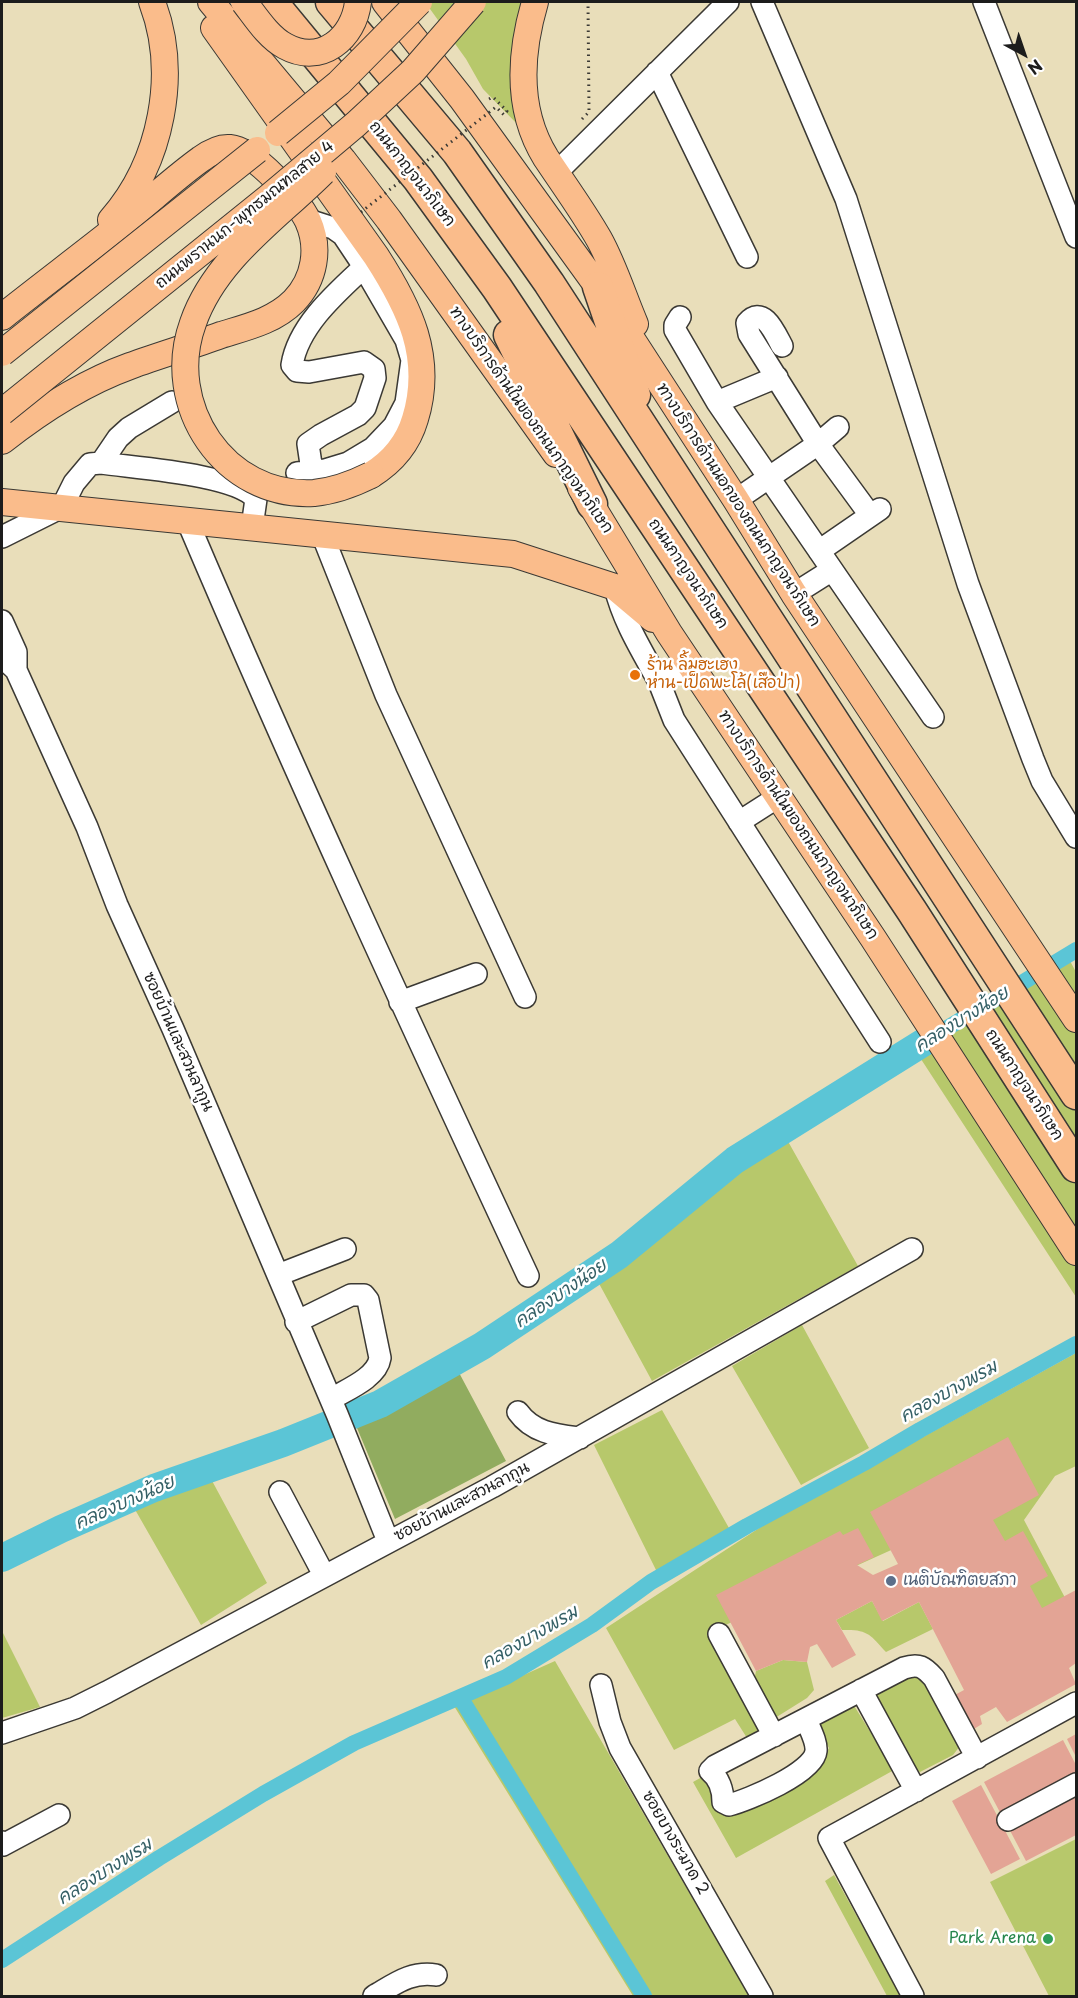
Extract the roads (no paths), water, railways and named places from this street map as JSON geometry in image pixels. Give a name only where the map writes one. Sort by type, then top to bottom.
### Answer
[{"type":"highway","name":"ถนนกาญจนาภิเษก","points":[[272,2],[418,179],[497,288],[912,911],[1077,1167]]},
{"type":"highway","points":[[331,2],[457,152],[549,283],[1077,1094]]},
{"type":"highway","points":[[598,287],[649,436]]},
{"type":"highway","points":[[497,288],[497,306],[504,324],[592,504]]},
{"type":"main road","points":[[82,255],[120,210],[135,187],[148,159],[158,126],[165,90],[164,57],[159,22],[152,2]]},
{"type":"main road","points":[[197,2],[219,36],[376,256],[391,279],[413,323],[422,363],[422,388],[413,426],[404,444],[382,468],[371,476],[334,490],[314,493],[278,489],[262,484],[240,472],[223,458],[201,430],[187,395],[184,359],[187,340],[193,321],[218,277],[236,255],[325,170],[390,94]]},
{"type":"main road","name":"ทางบริการด้านในของถนนกาญจนาภิเษก","points":[[210,2],[383,211],[592,504],[669,633],[873,938],[1077,1252]]},
{"type":"main road","points":[[244,2],[280,43],[300,52],[321,51],[338,43],[350,29],[356,16],[358,2]]},
{"type":"main road","name":"ทางบริการด้านนอกของถนนกาญจนาภิเษก","points":[[385,2],[505,156],[598,287],[794,594],[1077,1019]]},
{"type":"main road","points":[[346,60],[393,2],[416,40]]},
{"type":"main road","points":[[278,133],[346,60],[405,2]]},
{"type":"main road","points":[[2,353],[339,83],[419,2]]},
{"type":"main road","name":"ถนนพรานนก-พุทธมณฑลสาย 4","points":[[2,412],[277,190],[390,94],[473,2]]},
{"type":"main road","points":[[535,2],[526,36],[525,102],[538,142],[546,157],[600,240],[657,379]]},
{"type":"main road","points":[[2,317],[201,159],[222,149],[230,148],[240,151],[254,160],[300,207],[313,234],[315,248],[312,273],[301,294],[283,310],[259,323],[102,378],[49,407],[2,441]]},
{"type":"main road","points":[[2,502],[513,554],[615,587],[669,633]]},
{"type":"street","points":[[557,172],[728,2]]},
{"type":"street","points":[[762,2],[846,199],[968,584],[1033,759],[1042,780],[1077,837]]},
{"type":"street","points":[[984,2],[1077,237]]},
{"type":"street","points":[[657,72],[747,256]]},
{"type":"street","points":[[308,220],[333,228],[343,236],[364,267],[406,340],[412,360],[406,403],[394,426],[374,448],[348,463],[304,472],[309,444],[321,435],[358,416],[366,408],[375,378],[374,369],[364,362],[309,372],[297,371],[292,365],[293,355],[312,322],[364,267]]},
{"type":"street","points":[[782,345],[764,318],[759,316],[747,323],[749,334],[818,444],[876,512],[819,551]]},
{"type":"street","points":[[680,317],[675,330],[717,402],[933,717]]},
{"type":"street","points":[[717,402],[777,377]]},
{"type":"street","points":[[101,463],[118,438],[129,428],[172,402]]},
{"type":"street","points":[[736,500],[818,444],[838,427]]},
{"type":"street","points":[[2,537],[62,507],[81,473],[90,464],[101,463],[204,477],[241,488],[251,493],[256,499],[252,527]]},
{"type":"street","points":[[187,520],[240,646],[400,1002],[528,1276]]},
{"type":"street","points":[[322,534],[387,695],[525,997]]},
{"type":"street","points":[[794,594],[832,570]]},
{"type":"street","points":[[615,587],[619,604],[659,682],[674,720],[880,1042]]},
{"type":"street","name":"ซอยบ้านและสวนลากูน","points":[[2,621],[16,652],[9,663],[87,827],[117,904],[173,1029],[334,1407],[388,1541]]},
{"type":"street","points":[[659,682],[690,664]]},
{"type":"street","points":[[739,822],[778,796]]},
{"type":"street","points":[[400,1002],[476,974]]},
{"type":"street","points":[[278,1275],[345,1248]]},
{"type":"street","name":"ซอยบ้านและสวนลากูน","points":[[2,1733],[75,1708],[482,1492],[912,1249]]},
{"type":"street","points":[[296,1322],[351,1295],[364,1295],[368,1300],[380,1358],[379,1364],[376,1370],[364,1378],[334,1407]]},
{"type":"street","points":[[518,1412],[533,1428],[556,1435],[580,1438]]},
{"type":"street","points":[[280,1492],[324,1575]]},
{"type":"street","points":[[719,1634],[774,1736]]},
{"type":"street","points":[[806,1719],[815,1742],[816,1752],[812,1761],[793,1775],[744,1801],[729,1805],[723,1802],[723,1792],[710,1771],[715,1766],[904,1668],[913,1665],[926,1669],[934,1678],[977,1758]]},
{"type":"street","name":"ซอยบางระมาด 2","points":[[601,1685],[610,1722],[620,1748],[762,1996]]},
{"type":"street","points":[[861,1690],[916,1791]]},
{"type":"street","points":[[913,1996],[829,1838],[1077,1703]]},
{"type":"street","points":[[1008,1820],[1077,1784]]},
{"type":"street","points":[[2,1844],[59,1815]]},
{"type":"street","points":[[374,1996],[407,1977],[423,1973],[436,1975]]},
{"type":"waterway","name":"คลองบางน้อย","points":[[929,1039],[1076,950]]},
{"type":"waterway","name":"คลองบางน้อย","points":[[2,1558],[154,1488],[283,1443],[380,1404],[482,1346],[619,1255],[735,1160],[929,1039]]},
{"type":"waterway","name":"คลองบางพรม","points":[[2,1960],[159,1858],[263,1794],[354,1743],[506,1677],[592,1625],[651,1582],[747,1526],[1076,1344]]},
{"type":"waterway","points":[[460,1697],[644,1996]]},
{"type":"place","name":"ร้าน ลิ้มฮะเฮง ห่าน-เป็ดพะโล้(เสือป่า)","points":[[635,675]]},
{"type":"place","name":"เนติบัณฑิตยสภา","points":[[891,1581]]},
{"type":"place","name":"Park Arena","points":[[1048,1939]]}]
